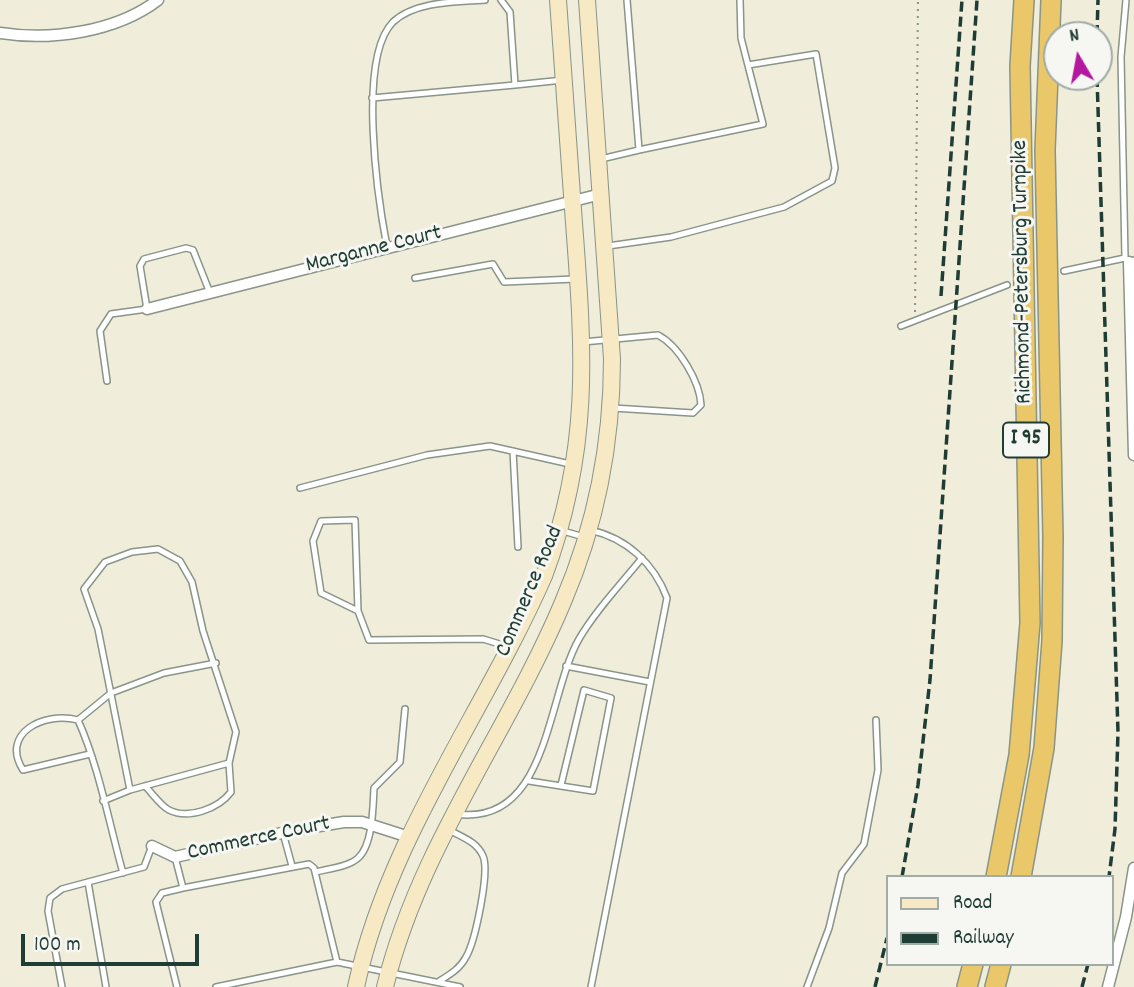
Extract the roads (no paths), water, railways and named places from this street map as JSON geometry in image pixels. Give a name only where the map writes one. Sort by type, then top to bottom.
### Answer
[{"type":"highway","name":"Richmond-Petersburg Turnpike","points":[[996,875],[1019,755],[1030,623],[1020,66],[1024,0]]},
{"type":"highway","name":"Richmond-Petersburg Turnpike","points":[[1021,875],[1044,748],[1052,641],[1053,537],[1045,150],[1051,0]]},
{"type":"highway","points":[[967,987],[972,966]]},
{"type":"highway","points":[[995,987],[1000,966]]},
{"type":"main road","name":"Commerce Road","points":[[356,987],[380,904],[409,837],[544,576],[560,530],[575,465],[582,409],[583,342],[558,0]]},
{"type":"main road","name":"Commerce Road","points":[[387,979],[415,892],[552,627],[594,534],[611,408],[611,339],[587,0]]},
{"type":"street","points":[[0,33],[57,34],[91,29],[124,19],[158,0]]},
{"type":"street","name":"Marganne Court","points":[[147,309],[601,194]]},
{"type":"street","points":[[1129,260],[1134,455]]},
{"type":"street","name":"Commerce Court","points":[[152,846],[175,858],[344,822],[372,825],[409,837]]},
{"type":"street","points":[[1108,987],[1126,917],[1134,868]]},
{"type":"lane","points":[[387,247],[380,208],[372,98],[376,68],[392,23],[421,8],[485,0]]},
{"type":"lane","points":[[501,0],[510,12],[515,85]]},
{"type":"lane","points":[[627,0],[639,150]]},
{"type":"lane","points":[[598,160],[764,124],[741,38],[740,0]]},
{"type":"lane","points":[[1064,271],[1129,260],[1121,57],[1126,0]]},
{"type":"lane","points":[[604,246],[671,237],[784,207],[832,181],[835,168],[816,54],[748,65]]},
{"type":"lane","points":[[372,98],[564,80]]},
{"type":"lane","points":[[107,381],[100,331],[111,314],[147,309],[139,266],[149,257],[186,248],[193,250],[210,293]]},
{"type":"lane","points":[[415,278],[493,264],[504,282],[578,279]]},
{"type":"lane","points":[[901,326],[1007,285]]},
{"type":"lane","points":[[583,342],[659,335],[669,341],[701,390],[701,405],[693,413],[611,408]]},
{"type":"lane","points":[[300,488],[428,455],[490,446],[575,465]]},
{"type":"lane","points":[[513,451],[518,547]]},
{"type":"lane","points":[[358,611],[321,593],[313,541],[321,521],[355,520],[358,611],[369,640],[483,639],[509,647]]},
{"type":"lane","points":[[560,530],[615,536],[642,558],[662,586],[667,598],[591,987]]},
{"type":"lane","points":[[130,790],[98,629],[84,589],[105,562],[132,552],[158,549],[180,561],[192,582],[203,631],[216,663],[236,732],[229,763],[231,792],[224,802],[196,814],[170,811],[145,786]]},
{"type":"lane","points":[[450,821],[500,808],[516,797],[529,781],[566,666],[591,621],[642,558]]},
{"type":"lane","points":[[78,720],[111,693],[164,673],[216,663]]},
{"type":"lane","points":[[566,666],[650,682]]},
{"type":"lane","points":[[529,781],[593,791],[611,698],[599,692],[584,690],[561,785]]},
{"type":"lane","points":[[315,872],[358,859],[372,825],[373,788],[400,762],[405,709]]},
{"type":"lane","points":[[18,726],[64,716],[78,720]]},
{"type":"lane","points":[[78,720],[123,873]]},
{"type":"lane","points":[[807,987],[829,928],[842,873],[864,844],[878,770],[876,720]]},
{"type":"lane","points":[[7,748],[14,764],[23,770],[90,754]]},
{"type":"lane","points":[[103,801],[130,790],[229,763]]},
{"type":"lane","points":[[438,982],[457,969],[470,951],[485,872],[480,850],[450,821]]},
{"type":"lane","points":[[283,833],[292,866]]},
{"type":"lane","points":[[62,987],[48,904],[55,892],[144,867],[152,846]]},
{"type":"lane","points":[[175,858],[183,888]]},
{"type":"lane","points":[[177,987],[156,902],[162,893],[292,866],[309,864],[315,872],[337,962]]},
{"type":"lane","points":[[88,882],[106,987]]},
{"type":"lane","points":[[216,987],[337,962],[361,965],[387,979],[438,982],[460,987]]},
{"type":"railway","points":[[941,296],[962,0]]},
{"type":"railway","points":[[902,875],[918,785],[930,680],[977,0]]},
{"type":"railway","points":[[1097,21],[1098,0]]},
{"type":"railway","points":[[1097,91],[1118,732],[1115,829],[1109,875]]},
{"type":"railway","points":[[875,987],[886,942]]},
{"type":"railway","points":[[1082,987],[1087,966]]}]
